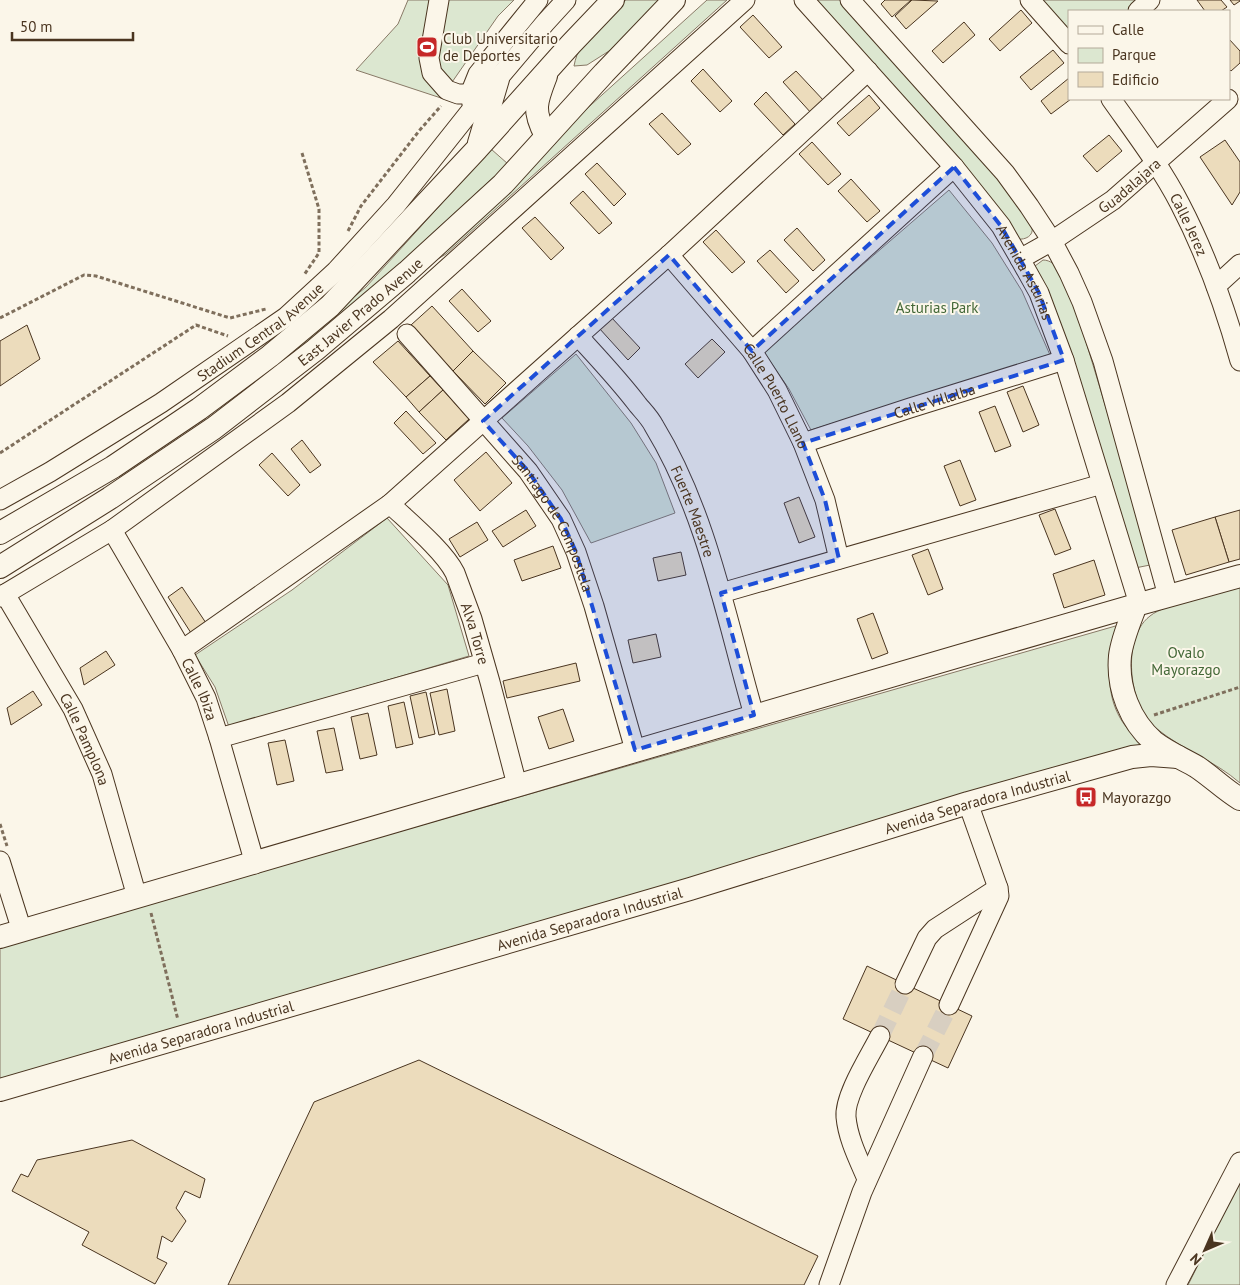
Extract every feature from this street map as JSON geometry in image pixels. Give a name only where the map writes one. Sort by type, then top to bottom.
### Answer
[{"type":"main road","name":"East Javier Prado Avenue","points":[[0,533],[113,467],[199,409],[270,356],[330,306],[477,149],[612,0]]},
{"type":"main road","name":"East Javier Prado Avenue","points":[[0,567],[110,498],[214,428],[316,350],[407,272],[503,184],[674,0]]},
{"type":"main road","points":[[546,136],[538,121],[536,107],[550,67]]},
{"type":"main road","points":[[477,149],[498,79]]},
{"type":"main road","points":[[0,937],[254,864],[754,715],[1240,576]]},
{"type":"main road","points":[[1138,605],[1127,630],[1120,655],[1120,680],[1126,702],[1136,721],[1154,742],[1211,777],[1239,799]]},
{"type":"main road","name":"Avenida Separadora Industrial","points":[[0,1090],[690,889],[968,803],[1132,757],[1151,755],[1178,757]]},
{"type":"street","points":[[439,0],[429,58],[432,73],[447,90],[467,99]]},
{"type":"street","name":"Stadium Central Avenue","points":[[0,500],[50,472],[161,403],[286,317],[336,271],[396,205],[467,99],[478,74],[538,0]]},
{"type":"street","name":"Stadium Central Avenue","points":[[467,99],[498,79],[545,22],[566,0]]},
{"type":"street","points":[[2,596],[112,530],[288,403],[391,319],[745,0]]},
{"type":"street","name":"Avenida Asturias","points":[[804,0],[954,167],[1000,226],[1020,258],[1039,293],[1064,360],[1138,605]]},
{"type":"street","points":[[850,0],[1004,173],[1052,241],[1082,302],[1103,361],[1168,596]]},
{"type":"street","points":[[1030,0],[1068,43]]},
{"type":"street","points":[[1139,10],[1150,0]]},
{"type":"street","points":[[182,650],[390,504],[669,255],[868,71]]},
{"type":"street","name":"Guadalajara","points":[[1230,96],[1240,88]]},
{"type":"street","name":"Calle Jerez","points":[[1112,100],[1156,164],[1180,204],[1216,286],[1240,361]]},
{"type":"street","name":"Guadalajara","points":[[1020,258],[1052,241],[1113,200],[1156,164],[1226,100]]},
{"type":"street","points":[[752,351],[954,167]]},
{"type":"street","name":"Calle Puerto Llano","points":[[669,255],[752,351],[777,390],[803,443],[825,500],[839,559]]},
{"type":"street","points":[[1216,286],[1240,264]]},
{"type":"street","name":"Santiago de Compostela","points":[[407,334],[528,470],[561,519],[576,552],[594,606],[635,750]]},
{"type":"street","name":"Fuerte Maestre","points":[[578,336],[620,381],[654,425],[679,474],[694,509],[721,593],[754,715]]},
{"type":"street","name":"Calle Villalba","points":[[803,443],[1064,360]]},
{"type":"street","points":[[721,593],[1102,484]]},
{"type":"street","name":"Alva Torre","points":[[390,504],[452,567],[464,596],[490,682],[517,785]]},
{"type":"street","name":"Calle Ibiza","points":[[112,530],[182,650],[206,698],[254,864]]},
{"type":"street","name":"Calle Pamplona","points":[[2,596],[73,709],[102,774],[142,896]]},
{"type":"street","points":[[219,738],[484,663]]},
{"type":"street","points":[[949,1004],[999,896],[998,888],[968,803]]},
{"type":"street","points":[[0,861],[22,931]]},
{"type":"street","points":[[905,984],[927,938],[934,929],[998,888]]},
{"type":"street","points":[[867,1179],[849,1134],[846,1116],[847,1101],[880,1036]]},
{"type":"street","points":[[829,1285],[867,1179],[923,1056]]},
{"type":"street","points":[[1176,1285],[1240,1162]]},
{"type":"path","points":[[345,236],[361,206],[440,107],[467,99]]},
{"type":"path","points":[[302,153],[319,209],[319,253],[304,278],[312,273]]},
{"type":"path","points":[[0,318],[84,275],[96,276],[230,318],[266,309],[274,303]]},
{"type":"path","points":[[261,315],[269,310]]},
{"type":"path","points":[[0,453],[196,325],[229,336]]},
{"type":"path","points":[[1146,718],[1240,687]]},
{"type":"path","points":[[142,896],[182,1036]]},
{"type":"highlighted area","points":[[954,167],[1001,226],[1020,259],[1039,293],[1064,360],[803,443],[825,500],[839,559],[721,593],[754,715],[635,750],[576,552],[561,519],[528,471],[483,421],[669,255],[752,351]]},
{"type":"green space","name":"Club Universitario de Deportes","points":[[408,0],[514,0],[498,16],[441,98],[356,70],[398,24]]},
{"type":"green space","points":[[626,0],[663,0],[609,51],[587,65],[574,66],[581,46],[587,37]]},
{"type":"green space","points":[[707,0],[727,0],[446,254],[405,279],[477,208]]},
{"type":"green space","points":[[813,0],[840,0],[1007,190],[1029,220],[1032,227],[1030,235],[1023,239],[1018,239]]},
{"type":"green space","points":[[1041,0],[1140,0],[1129,10],[1068,10],[1068,29]]},
{"type":"green space","points":[[491,149],[508,164],[368,293],[300,350],[297,344],[366,287]]},
{"type":"green space","name":"Asturias Park","points":[[949,190],[992,243],[1022,291],[1050,355],[811,430],[789,389],[763,351]]},
{"type":"green space","points":[[1043,260],[1053,263],[1057,267],[1071,292],[1151,557],[1150,565],[1135,568],[1036,273],[1035,266]]},
{"type":"green space","points":[[576,354],[631,423],[656,463],[675,513],[591,543],[562,490],[528,446],[502,418]]},
{"type":"green space","points":[[387,518],[448,585],[469,656],[229,727],[215,687],[195,655],[292,590]]},
{"type":"green space","name":"Ovalo Mayorazgo","points":[[1240,585],[1240,783],[1151,724],[1137,698],[1133,683],[1132,651],[1136,635],[1144,621],[1158,611],[1180,602]]},
{"type":"green space","points":[[1119,625],[1112,654],[1111,694],[1123,723],[1146,746],[0,1089],[0,946]]},
{"type":"green space","points":[[1240,1181],[1240,1285],[1188,1285]]},
{"type":"building","points":[[885,0],[911,0],[892,17],[881,4]]},
{"type":"building","points":[[912,0],[938,1],[906,29],[895,16]]},
{"type":"building","points":[[1197,0],[1221,0],[1227,7],[1222,10],[1204,10]]},
{"type":"building","points":[[1230,0],[1240,0],[1240,1],[1234,5]]},
{"type":"building","points":[[1021,10],[1032,23],[1000,51],[989,39]]},
{"type":"building","points":[[753,15],[782,47],[769,58],[740,27]]},
{"type":"building","points":[[964,22],[975,35],[943,63],[932,51]]},
{"type":"building","points":[[1230,40],[1240,51],[1240,63],[1231,71]]},
{"type":"building","points":[[1053,50],[1064,63],[1031,90],[1020,77]]},
{"type":"building","points":[[703,69],[732,101],[720,112],[691,81]]},
{"type":"building","points":[[796,71],[825,102],[812,114],[783,82]]},
{"type":"building","points":[[1068,79],[1068,100],[1070,100],[1051,114],[1041,101]]},
{"type":"building","points":[[766,92],[795,124],[783,135],[754,104]]},
{"type":"building","points":[[869,95],[880,108],[849,136],[837,123]]},
{"type":"building","points":[[662,113],[691,144],[678,155],[649,124]]},
{"type":"building","points":[[1109,135],[1122,151],[1097,172],[1083,156]]},
{"type":"building","points":[[1225,140],[1240,162],[1240,192],[1232,205],[1200,157]]},
{"type":"building","points":[[812,142],[841,174],[828,185],[799,154]]},
{"type":"building","points":[[597,163],[626,194],[614,206],[585,174]]},
{"type":"building","points":[[851,179],[880,211],[867,222],[838,191]]},
{"type":"building","points":[[583,191],[612,223],[599,234],[570,203]]},
{"type":"building","points":[[535,217],[564,248],[551,260],[522,228]]},
{"type":"building","points":[[797,228],[825,260],[813,271],[784,240]]},
{"type":"building","points":[[716,230],[745,262],[732,273],[703,242]]},
{"type":"building","points":[[770,250],[799,281],[786,293],[757,261]]},
{"type":"building","points":[[462,289],[491,321],[478,332],[449,301]]},
{"type":"building","points":[[432,306],[473,351],[453,371],[411,325]]},
{"type":"building","points":[[611,317],[640,348],[628,360],[599,328]]},
{"type":"building","points":[[27,325],[40,359],[0,386],[0,341]]},
{"type":"building","points":[[712,339],[725,352],[698,378],[685,364]]},
{"type":"building","points":[[398,341],[430,376],[406,397],[373,362]]},
{"type":"building","points":[[473,351],[506,383],[485,404],[453,371]]},
{"type":"building","points":[[430,376],[443,390],[419,412],[406,397]]},
{"type":"building","points":[[1023,386],[1039,425],[1023,432],[1007,392]]},
{"type":"building","points":[[443,390],[469,419],[446,440],[419,412]]},
{"type":"building","points":[[995,406],[1011,446],[995,452],[979,412]]},
{"type":"building","points":[[406,411],[436,443],[423,454],[394,423]]},
{"type":"building","points":[[302,440],[321,465],[310,473],[291,449]]},
{"type":"building","points":[[486,452],[512,483],[480,511],[454,480]]},
{"type":"building","points":[[272,453],[300,485],[288,496],[259,465]]},
{"type":"building","points":[[960,460],[976,500],[960,506],[944,466]]},
{"type":"building","points":[[799,497],[815,537],[799,543],[784,503]]},
{"type":"building","points":[[1055,509],[1071,549],[1055,555],[1039,515]]},
{"type":"building","points":[[526,510],[536,526],[503,547],[492,531]]},
{"type":"building","points":[[1240,510],[1240,559],[1229,562],[1215,517]]},
{"type":"building","points":[[1215,517],[1229,562],[1186,575],[1172,530]]},
{"type":"building","points":[[477,522],[488,540],[460,557],[449,539]]},
{"type":"building","points":[[553,546],[561,568],[522,581],[514,560]]},
{"type":"building","points":[[928,549],[943,589],[928,595],[912,555]]},
{"type":"building","points":[[681,552],[686,575],[658,581],[653,558]]},
{"type":"building","points":[[1094,560],[1105,595],[1064,608],[1053,574]]},
{"type":"building","points":[[182,587],[206,623],[191,633],[168,597]]},
{"type":"building","points":[[873,613],[888,653],[872,659],[857,619]]},
{"type":"building","points":[[656,634],[661,657],[633,663],[628,640]]},
{"type":"building","points":[[106,651],[115,665],[84,685],[80,668]]},
{"type":"building","points":[[576,663],[580,681],[507,698],[503,681]]},
{"type":"building","points":[[447,689],[455,731],[439,735],[430,693]]},
{"type":"building","points":[[33,691],[42,705],[11,725],[7,708]]},
{"type":"building","points":[[426,692],[435,734],[419,738],[410,696]]},
{"type":"building","points":[[404,702],[413,744],[396,748],[388,706]]},
{"type":"building","points":[[563,709],[574,741],[549,749],[538,717]]},
{"type":"building","points":[[368,713],[377,755],[360,759],[351,717]]},
{"type":"building","points":[[334,728],[343,770],[326,773],[317,731]]},
{"type":"building","points":[[285,740],[294,781],[277,785],[268,743]]},
{"type":"building","points":[[867,966],[972,1016],[948,1068],[843,1019]]},
{"type":"building","points":[[419,1060],[818,1256],[804,1285],[228,1285],[314,1102]]},
{"type":"building","points":[[132,1140],[205,1179],[200,1198],[185,1191],[176,1208],[186,1221],[172,1242],[162,1236],[157,1258],[167,1263],[155,1284],[82,1245],[89,1232],[12,1191],[21,1174],[28,1177],[37,1160]]},
{"type":"tunnel","points":[[880,1036],[905,984]]},
{"type":"tunnel","points":[[923,1056],[949,1005]]},
{"type":"place","name":"Club Universitario de Deportes","points":[[427,47]]},
{"type":"place","name":"Mayorazgo","points":[[1086,797]]}]
